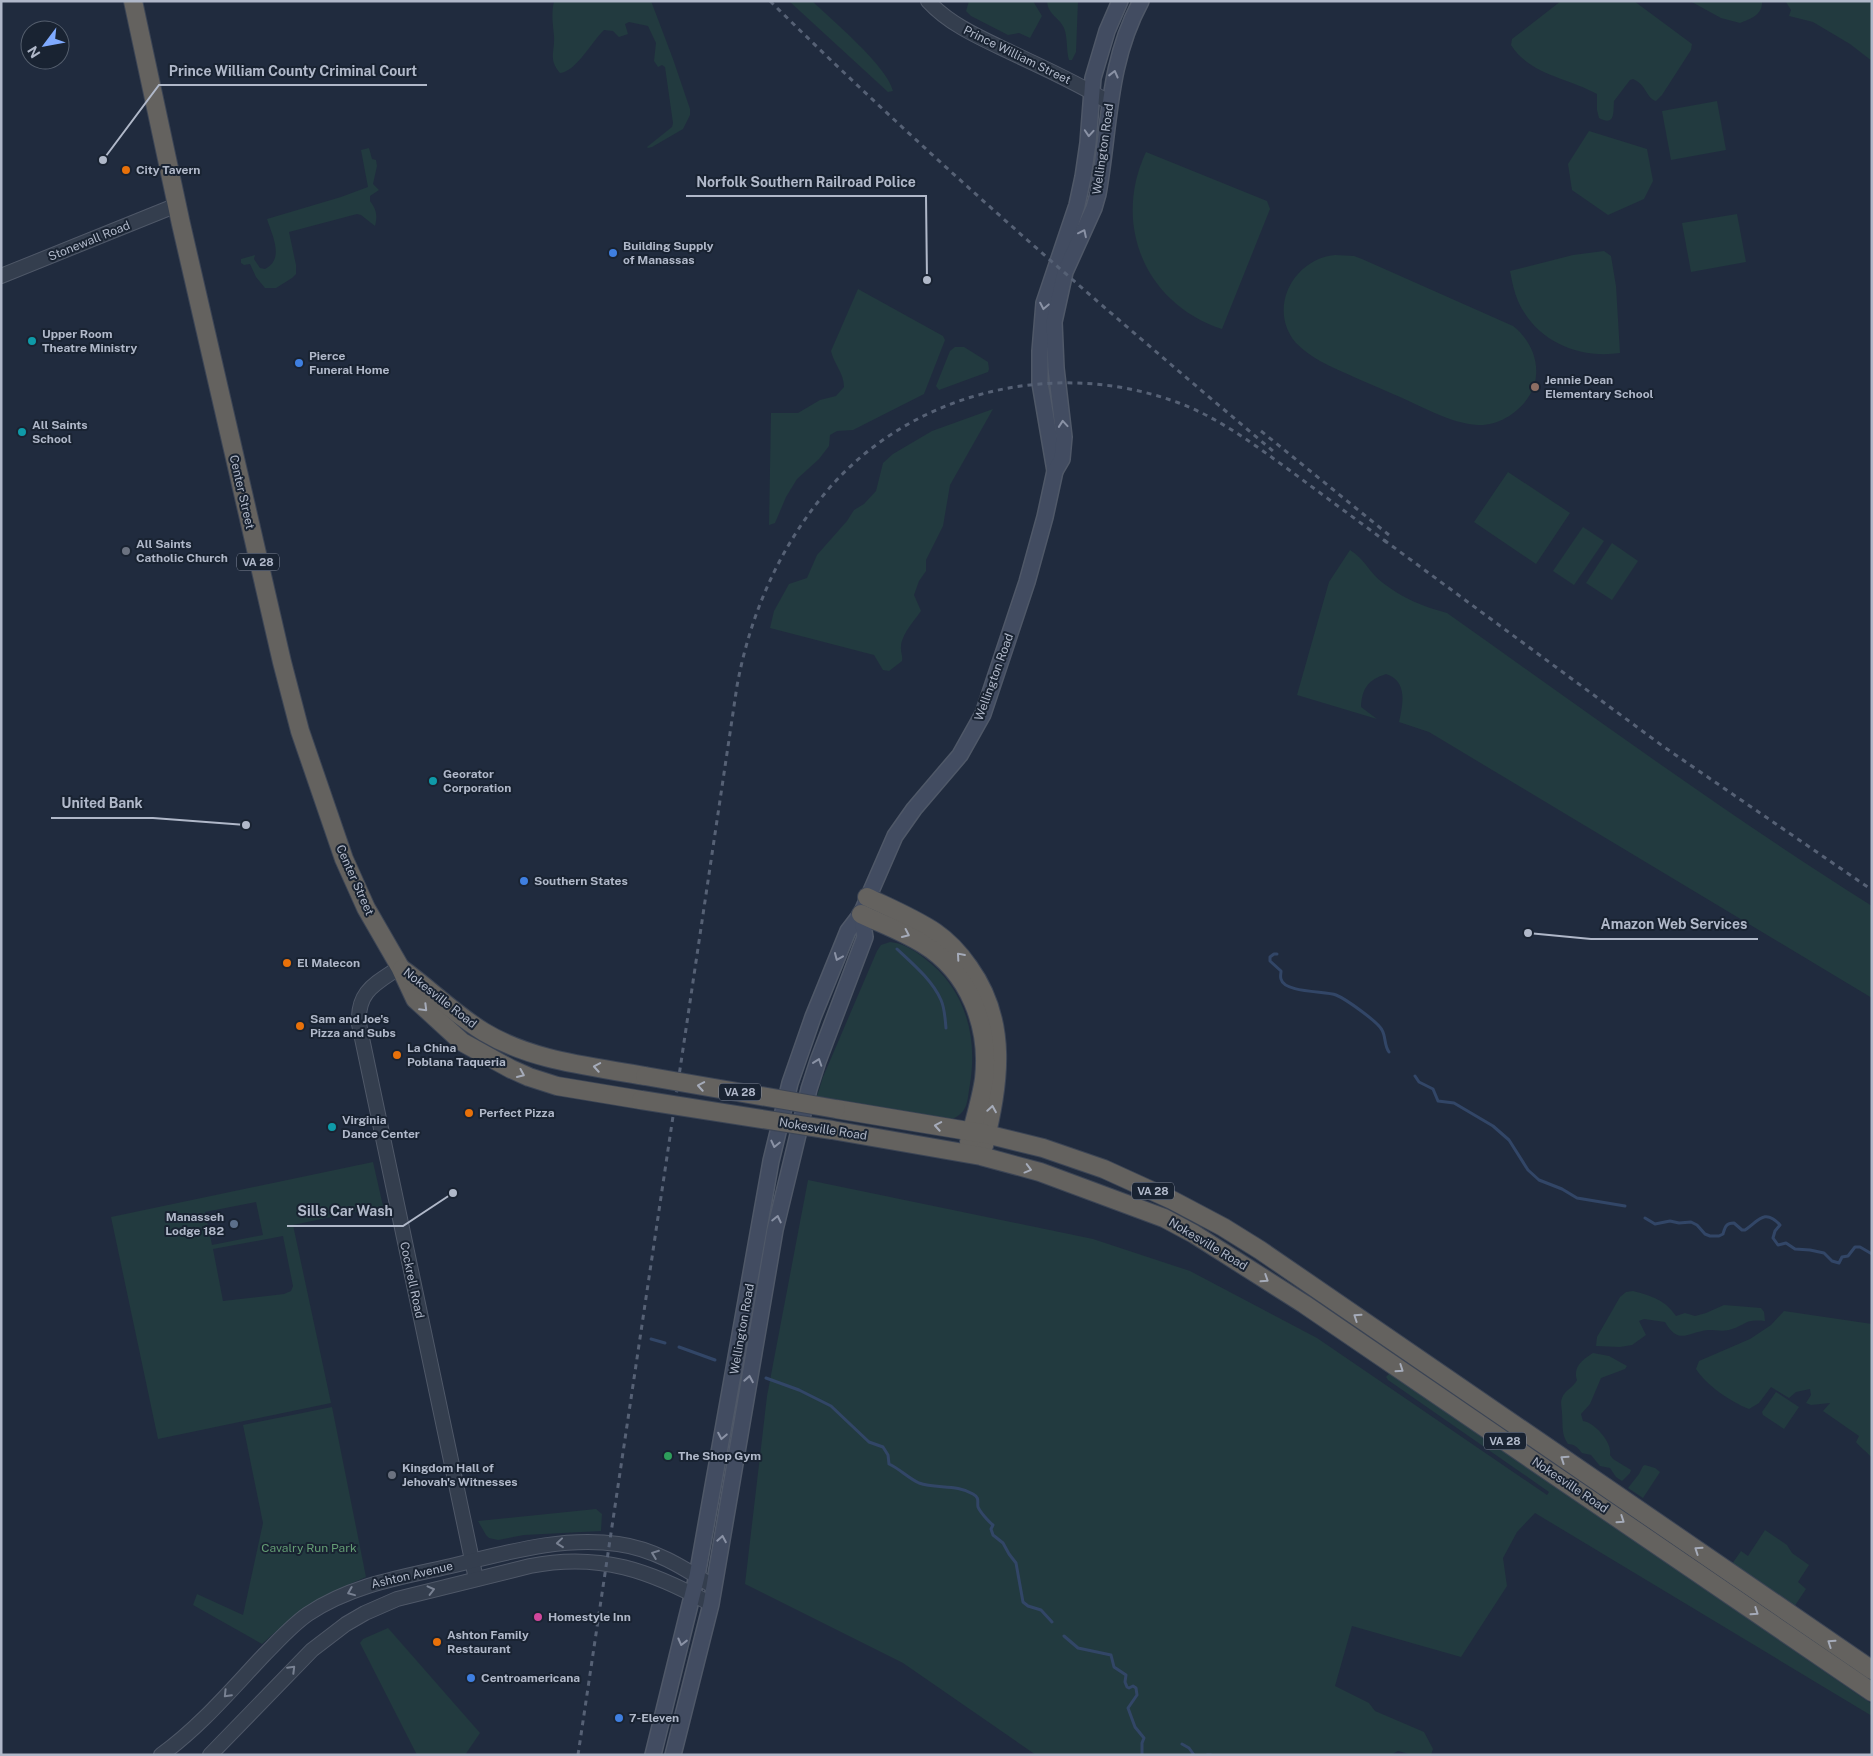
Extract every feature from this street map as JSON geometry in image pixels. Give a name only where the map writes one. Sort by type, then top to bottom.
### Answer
[{"type":"highway","name":"Center Street","points":[[133,1],[177,205],[275,637],[300,731],[322,798],[356,889],[400,967]]},
{"type":"highway","points":[[867,897],[935,932],[959,954],[980,984],[991,1009],[995,1025],[997,1051],[993,1100],[979,1133]]},
{"type":"highway","points":[[861,914],[912,938],[934,951],[954,970],[968,991],[982,1028],[984,1055],[984,1079],[979,1133],[974,1154]]},
{"type":"highway","name":"Nokesville Road","points":[[400,967],[426,986],[468,1022],[513,1047],[563,1061],[979,1133],[1043,1148],[1104,1169],[1172,1200],[1223,1227],[1260,1250],[1872,1670]]},
{"type":"highway","name":"Nokesville Road","points":[[400,967],[415,999],[446,1029],[478,1052],[529,1078],[557,1086],[974,1154],[1040,1172],[1164,1218],[1194,1234],[1256,1273],[1408,1374],[1872,1692]]},
{"type":"highway","points":[[1784,1632],[1794,1617]]},
{"type":"main road","name":"Wellington Road","points":[[1055,471],[1040,383],[1041,325],[1048,289],[1069,231],[1083,177],[1088,143],[1091,92],[1099,56],[1120,1]]},
{"type":"main road","name":"Wellington Road","points":[[653,1755],[697,1576],[771,1161],[781,1115],[812,1018],[848,931],[861,914],[885,856],[901,826],[960,755],[983,714],[1027,582],[1045,517],[1055,471],[1062,458],[1064,437],[1054,338],[1057,307],[1067,266],[1087,224],[1098,194],[1114,74],[1130,23],[1141,1]]},
{"type":"main road","name":"Wellington Road","points":[[674,1755],[711,1604],[775,1230],[809,1090],[818,1061],[865,937],[861,914]]},
{"type":"street","name":"Prince William Street","points":[[928,1],[946,18],[965,30],[1110,103]]},
{"type":"street","name":"Stonewall Road","points":[[1,276],[177,205]]},
{"type":"street","name":"Cockrell Road","points":[[400,967],[363,996],[358,1009],[358,1024],[476,1579]]},
{"type":"street","name":"Ashton Avenue","points":[[161,1755],[196,1727],[290,1629],[308,1614],[362,1587],[523,1548],[575,1542],[609,1543],[655,1554],[683,1567],[714,1588]]},
{"type":"street","name":"Ashton Avenue","points":[[210,1755],[312,1650],[346,1624],[397,1599],[552,1562],[587,1561],[637,1571],[693,1594],[711,1604]]},
{"type":"green space","points":[[554,1],[651,1],[690,109],[690,115],[683,129],[652,147],[647,147],[672,127],[673,123],[665,67],[662,65],[658,67],[654,61],[656,43],[648,26],[629,22],[625,24],[628,34],[619,37],[613,31],[604,30],[578,62],[560,73],[553,59],[554,36],[552,15]]},
{"type":"green space","points":[[789,1],[812,1],[845,31],[881,69],[893,91],[888,92]]},
{"type":"green space","points":[[969,1],[1033,1],[1042,16],[1030,38],[1019,33],[1008,35],[971,16],[966,11]]},
{"type":"green space","points":[[1047,1],[1078,1],[1076,52],[1072,60],[1069,60],[1064,28],[1049,10]]},
{"type":"green space","points":[[1561,1],[1634,1],[1692,44],[1691,50],[1662,95],[1656,101],[1650,97],[1638,82],[1633,79],[1630,80],[1614,101],[1611,119],[1608,121],[1604,120],[1599,118],[1597,94],[1539,69],[1519,55],[1511,45],[1512,39]]},
{"type":"green space","points":[[1690,1],[1762,1],[1762,6],[1752,18],[1740,23],[1721,18]]},
{"type":"green space","points":[[1787,1],[1872,1],[1872,61],[1850,44],[1813,22],[1789,16],[1791,10]]},
{"type":"green space","points":[[1717,101],[1726,150],[1671,160],[1662,111]]},
{"type":"green space","points":[[1589,131],[1647,149],[1653,181],[1644,199],[1608,215],[1572,190],[1568,164]]},
{"type":"green space","points":[[369,148],[372,159],[376,160],[377,166],[373,184],[379,190],[370,196],[370,201],[376,212],[375,226],[357,214],[289,232],[296,274],[276,288],[265,288],[256,277],[250,264],[244,265],[241,263],[241,259],[255,255],[254,259],[260,268],[265,269],[271,265],[276,253],[274,239],[267,219],[368,187],[361,150]]},
{"type":"green space","points":[[1146,152],[1267,201],[1270,209],[1222,329],[1195,317],[1173,301],[1155,281],[1142,258],[1135,233],[1133,207],[1136,179]]},
{"type":"green space","points":[[1737,214],[1746,262],[1691,272],[1682,223]]},
{"type":"green space","points":[[1604,251],[1611,256],[1616,286],[1620,353],[1604,354],[1574,350],[1547,337],[1526,315],[1518,301],[1510,271],[1573,255]]},
{"type":"green space","points":[[1335,255],[1354,256],[1362,259],[1513,326],[1525,338],[1535,361],[1536,377],[1534,386],[1525,402],[1504,419],[1487,425],[1468,424],[1435,413],[1338,370],[1307,353],[1296,343],[1288,330],[1284,315],[1285,301],[1289,288],[1307,266],[1320,259]]},
{"type":"green space","points":[[858,289],[943,336],[945,340],[924,394],[853,430],[837,431],[830,435],[829,446],[819,459],[797,479],[786,497],[775,523],[769,525],[771,413],[798,413],[820,400],[836,396],[844,387],[844,382],[831,351]]},
{"type":"green space","points":[[955,347],[964,347],[988,362],[988,372],[939,390],[936,386],[950,351]]},
{"type":"green space","points":[[993,409],[950,485],[943,526],[926,560],[926,571],[919,581],[914,595],[921,611],[908,629],[901,644],[902,661],[889,671],[883,670],[874,655],[770,628],[774,611],[789,584],[807,578],[817,555],[847,521],[854,510],[864,504],[876,491],[883,463],[893,454],[932,431]]},
{"type":"green space","points":[[1508,472],[1570,513],[1536,564],[1474,522]]},
{"type":"green space","points":[[1583,527],[1604,541],[1574,585],[1553,571]]},
{"type":"green space","points":[[1612,543],[1638,561],[1612,600],[1586,583]]},
{"type":"green space","points":[[1350,550],[1360,558],[1378,579],[1390,588],[1414,601],[1447,613],[1710,799],[1872,906],[1872,998],[1429,732],[1399,722],[1402,694],[1398,682],[1393,677],[1386,674],[1370,682],[1363,695],[1361,707],[1377,719],[1297,695],[1329,582]]},
{"type":"green space","points":[[890,942],[904,945],[938,970],[959,998],[965,1014],[972,1048],[970,1084],[966,1105],[962,1113],[952,1119],[817,1096],[823,1077],[877,951],[881,945]]},
{"type":"green space","points":[[373,1162],[383,1206],[293,1225],[331,1403],[158,1439],[111,1217]],"holes":[[[256,1202],[263,1235],[212,1245],[205,1212]],[[283,1236],[293,1286],[291,1291],[284,1294],[223,1301],[213,1249]]]},
{"type":"green space","points":[[808,1180],[1093,1239],[1190,1271],[1317,1338],[1547,1495],[1549,1492],[1388,1380],[1386,1377],[1390,1373],[1872,1704],[1872,1716],[1535,1513],[1517,1532],[1503,1558],[1507,1586],[1461,1657],[1352,1626],[1335,1686],[1369,1703],[1375,1711],[1424,1732],[1433,1749],[1431,1755],[1413,1755],[1398,1751],[1391,1755],[1036,1755],[903,1663],[745,1584],[767,1396]]},
{"type":"green space","points":[[1633,1291],[1658,1299],[1676,1316],[1685,1313],[1695,1316],[1724,1305],[1761,1308],[1764,1312],[1765,1321],[1750,1321],[1729,1330],[1708,1330],[1679,1336],[1665,1322],[1644,1319],[1639,1321],[1646,1335],[1632,1345],[1620,1347],[1596,1346],[1597,1337],[1620,1297],[1626,1292]]},
{"type":"green space","points":[[1784,1311],[1872,1324],[1872,1458],[1856,1442],[1859,1436],[1823,1411],[1830,1403],[1811,1405],[1806,1403],[1811,1395],[1810,1389],[1796,1392],[1789,1398],[1771,1387],[1759,1403],[1749,1409],[1720,1392],[1706,1381],[1696,1369],[1699,1361],[1750,1339],[1771,1325]]},
{"type":"green space","points":[[1593,1353],[1609,1356],[1627,1366],[1625,1369],[1601,1378],[1590,1404],[1581,1414],[1583,1421],[1592,1425],[1606,1439],[1610,1455],[1613,1459],[1631,1470],[1622,1481],[1616,1477],[1610,1468],[1600,1466],[1591,1455],[1582,1453],[1578,1448],[1568,1444],[1563,1433],[1562,1398],[1577,1380],[1576,1371],[1579,1364]]},
{"type":"green space","points":[[1776,1392],[1799,1407],[1784,1429],[1763,1415],[1762,1412]]},
{"type":"green space","name":"Cavalry Run Park","points":[[332,1407],[366,1577],[337,1590],[311,1606],[262,1644],[193,1605],[197,1594],[243,1615],[263,1523],[243,1425]]},
{"type":"green space","points":[[1645,1465],[1655,1468],[1660,1472],[1643,1498],[1628,1488]]},
{"type":"green space","points":[[596,1509],[602,1514],[601,1531],[524,1535],[498,1540],[489,1538],[478,1521]]},
{"type":"green space","points":[[1765,1530],[1787,1545],[1792,1553],[1809,1565],[1798,1582],[1806,1589],[1794,1607],[1732,1564],[1741,1551],[1748,1556]]},
{"type":"green space","points":[[388,1628],[480,1733],[465,1755],[417,1755],[360,1643],[363,1639]]},
{"type":"waterway","points":[[897,949],[933,986],[941,1000],[946,1028]]},
{"type":"waterway","points":[[1277,954],[1270,957],[1270,961],[1281,971],[1281,978],[1284,984],[1306,991],[1336,995],[1347,1001],[1379,1026],[1389,1052]]},
{"type":"waterway","points":[[1415,1076],[1419,1082],[1433,1089],[1438,1101],[1454,1103],[1493,1126],[1509,1140],[1528,1170],[1539,1180],[1562,1189],[1577,1198],[1625,1206]]},
{"type":"waterway","points":[[1645,1218],[1655,1224],[1670,1221],[1679,1223],[1691,1222],[1697,1225],[1705,1234],[1719,1236],[1723,1234],[1725,1227],[1729,1224],[1734,1223],[1742,1230],[1745,1230],[1761,1218],[1769,1217],[1780,1225],[1775,1231],[1773,1238],[1778,1245],[1786,1243],[1795,1249],[1824,1253],[1832,1261],[1839,1263],[1842,1257],[1848,1256],[1855,1247],[1860,1247],[1872,1254]]},
{"type":"waterway","points":[[651,1339],[665,1343]]},
{"type":"waterway","points":[[679,1347],[715,1360]]},
{"type":"waterway","points":[[766,1378],[799,1390],[831,1406],[869,1442],[883,1447],[888,1455],[889,1464],[915,1481],[926,1485],[960,1489],[975,1495],[979,1509],[993,1525],[991,1529],[993,1535],[1003,1543],[1016,1563],[1023,1602],[1028,1606],[1041,1610],[1052,1622]]},
{"type":"waterway","points":[[1064,1636],[1078,1648],[1111,1655],[1114,1667],[1126,1675],[1125,1682],[1127,1687],[1133,1686],[1136,1688],[1137,1695],[1128,1708],[1135,1727],[1144,1738],[1142,1755]]},
{"type":"waterway","points":[[1182,1744],[1189,1748],[1194,1755]]},
{"type":"railway","points":[[770,1],[830,60],[954,175],[1144,342],[1273,451]]},
{"type":"railway","points":[[578,1755],[737,686],[758,608],[794,536],[826,492],[861,457],[900,429],[943,407],[988,392],[1036,384],[1084,383],[1132,389],[1194,409],[1265,452],[1389,544]]},
{"type":"railway","points":[[1261,431],[1389,535]]},
{"type":"railway","points":[[1384,540],[1664,747],[1872,890]]},
{"type":"place","name":"Prince William County Criminal Court","points":[[103,160]]},
{"type":"place","name":"City Tavern","points":[[126,170]]},
{"type":"place","name":"Building Supply of Manassas","points":[[613,253]]},
{"type":"place","name":"Norfolk Southern Railroad Police","points":[[927,280]]},
{"type":"place","name":"Upper Room Theatre Ministry","points":[[32,341]]},
{"type":"place","name":"Pierce Funeral Home","points":[[299,363]]},
{"type":"place","name":"Jennie Dean Elementary School","points":[[1535,387]]},
{"type":"place","name":"All Saints School","points":[[22,432]]},
{"type":"place","name":"All Saints Catholic Church","points":[[126,551]]},
{"type":"place","name":"Georator Corporation","points":[[433,781]]},
{"type":"place","name":"United Bank","points":[[246,825]]},
{"type":"place","name":"Southern States","points":[[524,881]]},
{"type":"place","name":"Amazon Web Services","points":[[1528,933]]},
{"type":"place","name":"El Malecon","points":[[287,963]]},
{"type":"place","name":"Sam and Joe's Pizza and Subs","points":[[300,1026]]},
{"type":"place","name":"La China Poblana Taqueria","points":[[397,1055]]},
{"type":"place","name":"Perfect Pizza","points":[[469,1113]]},
{"type":"place","name":"Virginia Dance Center","points":[[332,1127]]},
{"type":"place","name":"Sills Car Wash","points":[[453,1193]]},
{"type":"place","name":"Manasseh Lodge 182","points":[[234,1224]]},
{"type":"place","name":"The Shop Gym","points":[[668,1456]]},
{"type":"place","name":"Kingdom Hall of Jehovah's Witnesses","points":[[392,1475]]},
{"type":"place","name":"Homestyle Inn","points":[[538,1617]]},
{"type":"place","name":"Ashton Family Restaurant","points":[[437,1642]]},
{"type":"place","name":"Centroamericana","points":[[471,1678]]},
{"type":"place","name":"7-Eleven","points":[[619,1718]]}]
